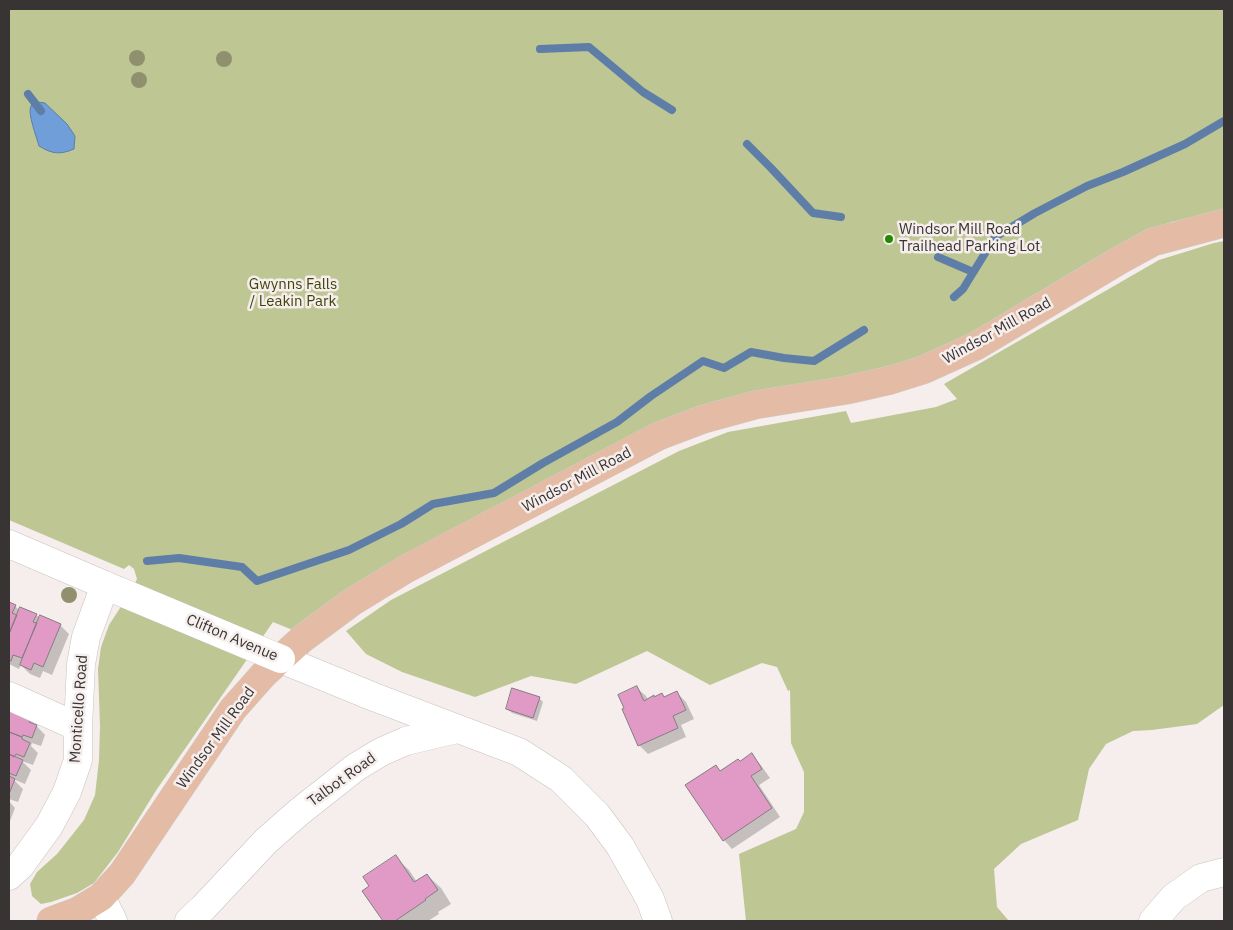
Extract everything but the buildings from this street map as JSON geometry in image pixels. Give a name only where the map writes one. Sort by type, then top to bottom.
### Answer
[{"type":"main road","name":"Windsor Mill Road","points":[[50,921],[78,911],[101,897],[122,874],[234,709],[264,674],[302,639],[338,612],[398,574],[659,436],[704,419],[755,406],[847,390],[891,380],[923,370],[976,346],[1120,260],[1154,242],[1224,223]]},
{"type":"street","name":"Clifton Avenue","points":[[9,544],[374,697],[456,729]]},
{"type":"street","name":"Monticello Road","points":[[9,876],[20,866],[49,826],[67,792],[78,760],[81,664],[86,637],[113,588]]},
{"type":"street","points":[[9,696],[78,727]]},
{"type":"street","points":[[456,729],[519,752],[561,779],[597,815],[620,846],[650,899],[658,921]]},
{"type":"street","name":"Talbot Road","points":[[189,921],[266,842],[299,812],[356,767],[381,752],[406,741],[456,729]]},
{"type":"street","points":[[1153,921],[1174,897],[1200,878],[1224,872]]},
{"type":"street","points":[[101,897],[113,921]]},
{"type":"green space","name":"Gwynns Falls / Leakin Park","points":[[9,9],[1224,9],[1224,210],[1171,222],[1114,249],[966,340],[875,372],[745,394],[295,631],[273,622],[157,789],[118,852],[94,883],[77,893],[41,904],[32,896],[30,884],[37,872],[57,854],[84,820],[95,795],[99,760],[98,669],[101,647],[109,625],[137,579],[134,569],[129,565],[124,569],[9,520]]},
{"type":"green space","points":[[1224,241],[1224,705],[1197,724],[1133,731],[1106,744],[1089,769],[1078,820],[1021,844],[994,869],[997,907],[1009,921],[746,921],[739,854],[796,829],[804,812],[804,772],[791,743],[790,690],[788,691],[777,667],[762,663],[710,685],[647,651],[576,684],[531,676],[475,697],[402,672],[366,654],[346,631],[391,600],[679,451],[728,432],[846,411],[851,423],[936,407],[957,399],[944,384],[1159,260]]},
{"type":"water","points":[[37,102],[45,103],[67,124],[75,136],[74,149],[56,153],[39,146],[30,114],[31,105]]},
{"type":"waterway","points":[[540,49],[589,47],[643,92],[672,110]]},
{"type":"waterway","points":[[28,94],[41,111]]},
{"type":"waterway","points":[[954,297],[963,289],[995,237],[1035,213],[1087,186],[1185,144],[1224,121]]},
{"type":"waterway","points":[[747,144],[813,213],[841,217]]},
{"type":"waterway","points":[[938,257],[973,272]]},
{"type":"waterway","points":[[147,561],[179,558],[242,567],[257,581],[349,550],[401,524],[433,504],[494,493],[617,422],[651,396],[703,361],[724,368],[751,352],[814,361],[864,330]]},
{"type":"place","name":"Windsor Mill Road Trailhead Parking Lot","points":[[889,239]]}]
